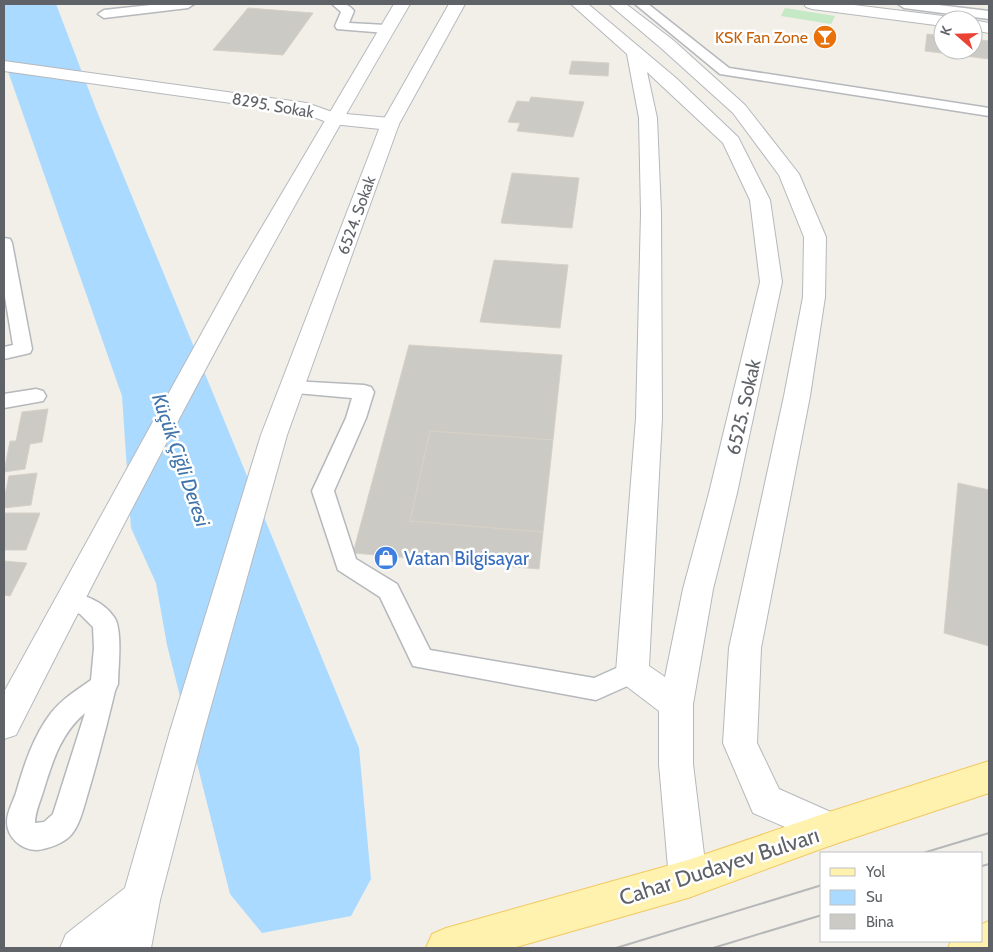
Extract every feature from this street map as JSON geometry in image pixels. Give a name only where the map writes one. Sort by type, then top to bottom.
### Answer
[{"type":"main road","name":"Cahar Dudayev Bulvarı","points":[[446,948],[688,879],[989,777]]},
{"type":"main road","points":[[968,948],[989,941]]},
{"type":"street","points":[[4,724],[221,315],[332,118],[402,4]]},
{"type":"street","name":"6524. Sokak","points":[[131,948],[141,900],[186,731],[274,435],[390,124],[456,4]]},
{"type":"street","name":"6525. Sokak","points":[[579,4],[670,82],[731,141],[760,200],[771,282],[723,493],[698,589],[676,704],[676,764],[688,879]]},
{"type":"street","points":[[617,4],[666,44],[739,110],[789,174],[815,237],[814,297],[797,396],[745,648],[740,743],[766,801],[830,830]]},
{"type":"street","points":[[812,4],[933,20]]},
{"type":"street","points":[[635,52],[648,118],[651,213],[649,418],[632,672],[676,704]]},
{"type":"street","name":"8295. Sokak","points":[[4,66],[112,90],[297,123],[332,118],[390,124]]},
{"type":"street","points":[[4,82],[83,94]]},
{"type":"street","points":[[80,948],[141,900]]},
{"type":"lane","points":[[104,14],[188,4]]},
{"type":"lane","points":[[338,4],[348,11],[342,26],[386,29]]},
{"type":"lane","points":[[641,4],[725,71],[989,112]]},
{"type":"lane","points":[[904,4],[989,15]]},
{"type":"lane","points":[[4,243],[23,349],[4,353]]},
{"type":"lane","points":[[292,387],[364,392],[356,418],[323,491],[346,564],[389,591],[422,659],[596,689],[632,672]]},
{"type":"lane","points":[[4,401],[36,396]]},
{"type":"lane","points":[[69,600],[88,607],[105,623],[107,659],[105,684],[67,815],[62,826],[40,837],[31,836],[21,824],[33,778],[46,744],[68,712],[105,684]]},
{"type":"green space","points":[[785,8],[835,16],[831,24],[781,16]]},
{"type":"water","name":"Küçük Çiğli Deresi","points":[[4,4],[56,4],[96,109],[359,748],[371,879],[351,916],[262,933],[230,894],[167,645],[156,583],[131,528],[122,396],[4,60]]},
{"type":"building","points":[[248,8],[313,13],[283,55],[213,50]]},
{"type":"building","points":[[927,34],[933,35],[933,52],[925,51]]},
{"type":"building","points":[[983,40],[989,41],[989,59],[983,58]]},
{"type":"building","points":[[572,61],[609,63],[608,76],[569,74]]},
{"type":"building","points":[[531,97],[584,102],[573,137],[517,131],[520,123],[508,122],[517,101],[529,102]]},
{"type":"building","points":[[512,173],[579,178],[572,228],[501,223]]},
{"type":"building","points":[[494,260],[568,265],[560,328],[480,322]]},
{"type":"building","points":[[409,345],[562,355],[553,440],[430,431],[410,521],[543,532],[539,569],[353,553]]},
{"type":"building","points":[[48,409],[42,442],[30,444],[25,469],[4,472],[10,441],[16,441],[22,412]]},
{"type":"building","points":[[430,431],[553,440],[543,532],[410,521]]},
{"type":"building","points":[[37,473],[31,505],[4,508],[9,476]]},
{"type":"building","points":[[958,483],[989,490],[989,646],[944,633]]},
{"type":"building","points":[[4,513],[40,513],[26,550],[4,550]]},
{"type":"building","points":[[4,561],[27,563],[10,596],[4,595]]},
{"type":"tram line","points":[[926,852],[989,833]]},
{"type":"tram line","points":[[983,866],[989,864]]},
{"type":"tram line","points":[[616,948],[820,886]]},
{"type":"tram line","points":[[713,948],[820,916]]},
{"type":"place","name":"KSK Fan Zone","points":[[825,37]]},
{"type":"place","name":"Vatan Bilgisayar","points":[[386,558]]}]
